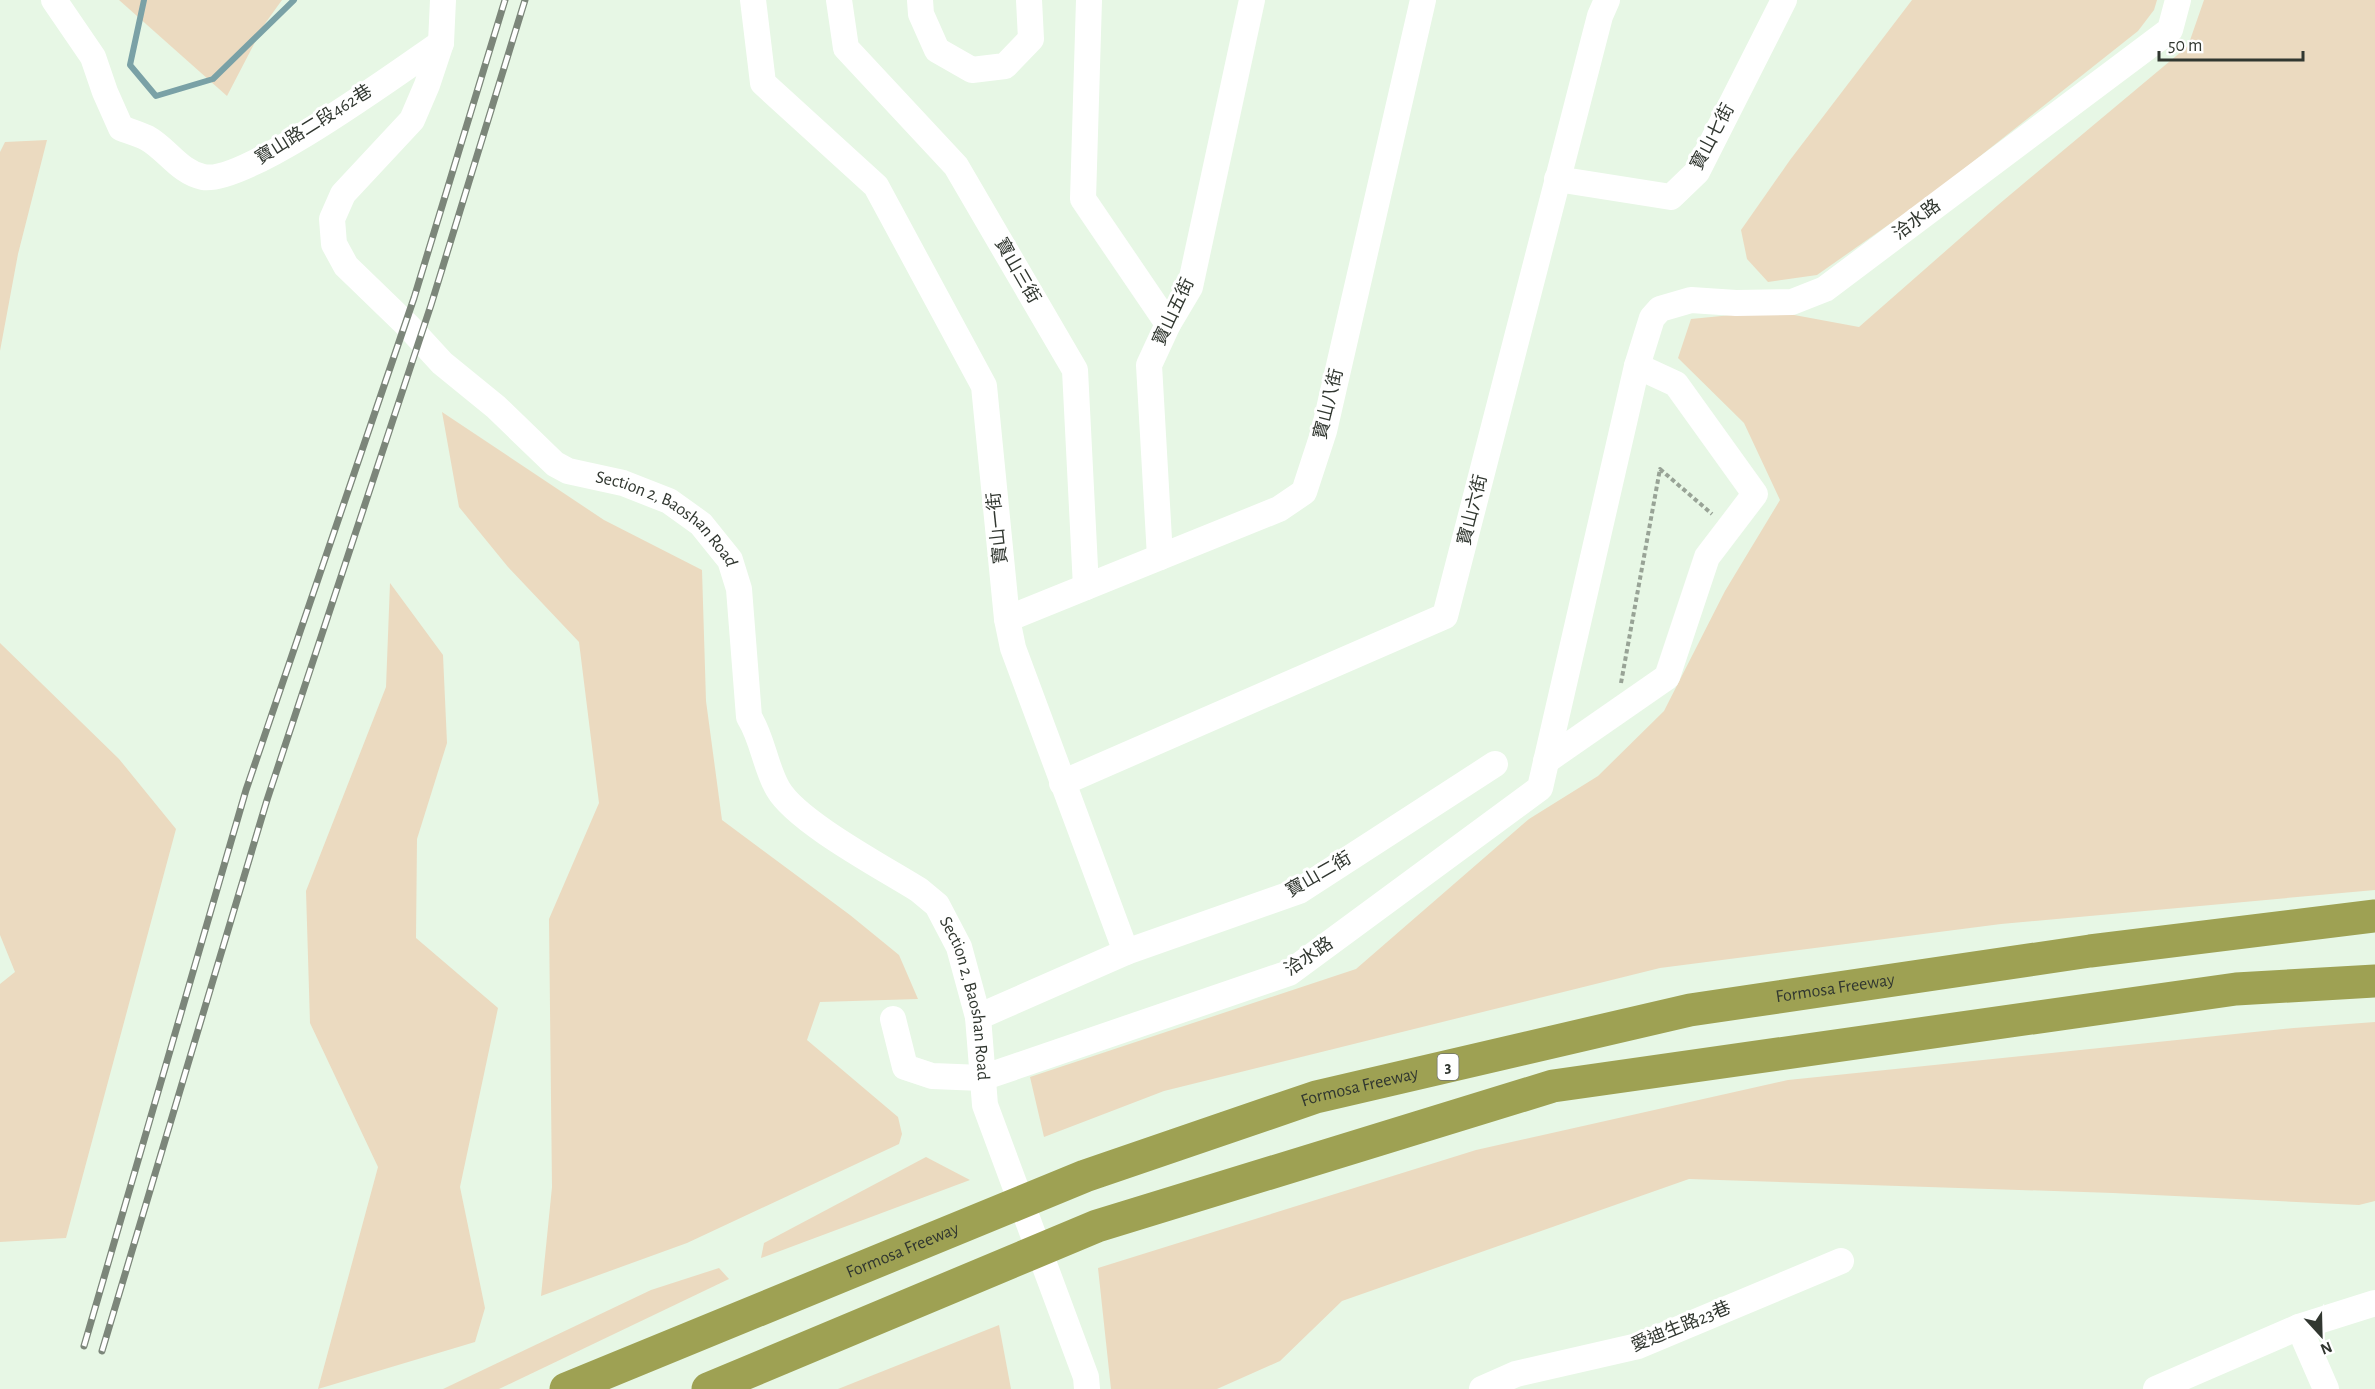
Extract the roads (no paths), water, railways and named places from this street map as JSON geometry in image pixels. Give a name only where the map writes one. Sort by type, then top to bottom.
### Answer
[{"type":"highway","name":"Formosa Freeway","points":[[566,1389],[1085,1176],[1316,1097],[1690,1010],[2090,951],[2375,916]]},
{"type":"highway","points":[[708,1389],[1097,1226],[1553,1086],[2236,989],[2375,981]]},
{"type":"street","name":"寶山路二段462巷","points":[[54,0],[93,57],[121,128],[148,139],[179,166],[204,177],[222,175],[278,151],[441,43]]},
{"type":"street","name":"Section 2, Baoshan Road","points":[[442,0],[441,43],[412,120],[343,194],[332,219],[333,244],[346,266],[408,326],[442,363],[496,407],[555,464],[568,471],[623,483],[669,501],[701,524],[730,560],[739,589],[749,717],[756,727],[778,790],[800,813],[919,890],[937,905],[959,947],[978,1017],[985,1104],[1086,1377],[1087,1389]]},
{"type":"street","name":"寶山一街","points":[[753,0],[763,83],[876,186],[984,386],[1007,619],[1013,648],[1126,952]]},
{"type":"street","name":"寶山三街","points":[[839,0],[846,48],[956,166],[1075,370],[1086,587]]},
{"type":"street","points":[[920,0],[921,14],[937,50],[972,70],[1005,66],[1031,39],[1029,0]]},
{"type":"street","points":[[1089,0],[1083,199],[1168,324]]},
{"type":"street","name":"寶山五街","points":[[1160,557],[1149,365],[1168,324],[1190,287],[1252,0]]},
{"type":"street","name":"寶山八街","points":[[1007,619],[1279,509],[1304,492],[1324,431],[1423,0]]},
{"type":"street","name":"寶山六街","points":[[1062,783],[1445,616],[1600,16],[1608,0]]},
{"type":"street","name":"寶山七街","points":[[1557,179],[1671,197],[1697,172],[1784,0]]},
{"type":"street","name":"洽水路","points":[[982,1078],[1289,973],[1540,788],[1637,366],[1652,318],[1660,309],[1690,300],[1736,303],[1792,302],[1825,289],[2170,30],[2178,0]]},
{"type":"street","points":[[1545,761],[1666,676],[1707,557],[1755,494],[1676,384],[1637,366]]},
{"type":"street","name":"寶山二街","points":[[1126,952],[1299,891],[1495,764]]},
{"type":"street","points":[[978,1017],[1126,952]]},
{"type":"street","points":[[893,1019],[905,1066],[932,1076],[982,1078]]},
{"type":"street","name":"愛迪生路23巷","points":[[1482,1389],[1516,1374],[1638,1346],[1841,1261]]},
{"type":"street","points":[[2156,1389],[2299,1327],[2375,1303]]},
{"type":"street","points":[[2299,1327],[2325,1389]]},
{"type":"waterway","points":[[144,0],[130,65],[156,96],[213,79],[294,0]]},
{"type":"railway","points":[[84,1346],[246,790],[414,298],[505,0]]},
{"type":"railway","points":[[102,1351],[267,800],[431,305],[525,0]]}]
